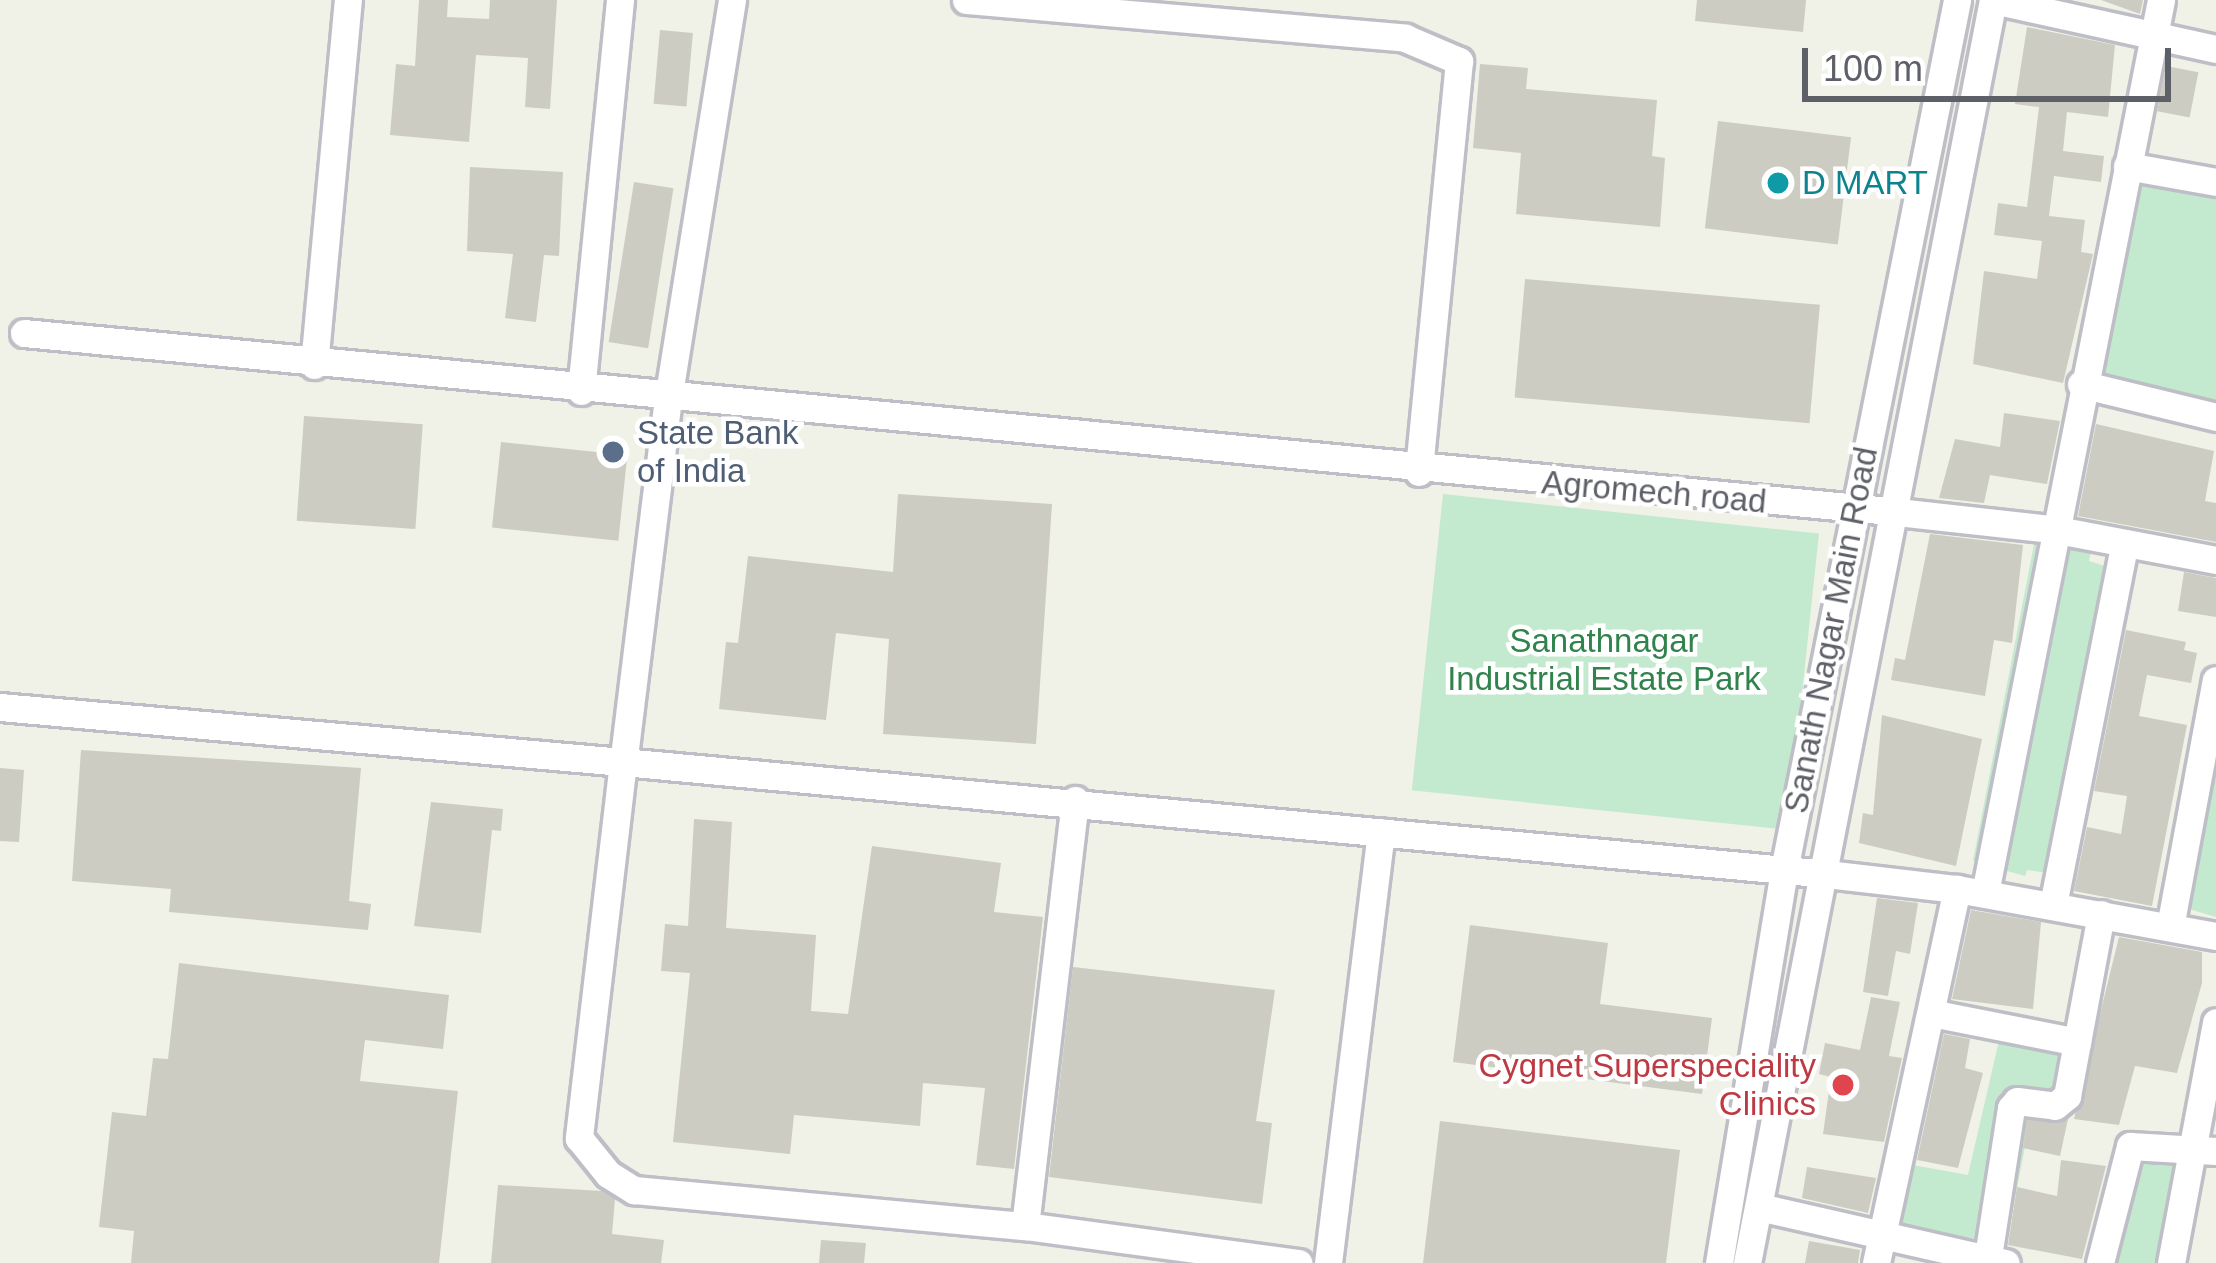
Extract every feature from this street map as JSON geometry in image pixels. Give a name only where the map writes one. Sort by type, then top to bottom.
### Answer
[{"type":"street","points":[[314,364],[348,0]]},
{"type":"street","points":[[581,392],[620,0]]},
{"type":"street","points":[[732,0],[668,398],[579,1138],[590,1157],[634,1190],[1025,1226],[1300,1263]]},
{"type":"street","points":[[967,0],[1405,38],[1459,61],[1419,472]]},
{"type":"street","name":"Sanath Nagar Main Road","points":[[1719,1263],[1784,870],[1957,0]]},
{"type":"street","points":[[1993,0],[2216,49]]},
{"type":"street","name":"Sanath Nagar Main Road","points":[[1747,1263],[1888,511],[1993,0]]},
{"type":"street","points":[[1876,1263],[1931,1013],[1971,891],[2052,529],[2161,0]]},
{"type":"street","points":[[2127,166],[2216,182]]},
{"type":"street","name":"Agromech road","points":[[23,332],[581,392],[1419,472],[1888,511],[2052,529],[2216,560]]},
{"type":"street","points":[[2080,384],[2216,417]]},
{"type":"street","points":[[2053,905],[2125,544]]},
{"type":"street","points":[[2170,927],[2216,680]]},
{"type":"street","points":[[0,707],[1075,800],[1818,873],[1971,891],[2216,936]]},
{"type":"street","points":[[1025,1226],[1075,800]]},
{"type":"street","points":[[1328,1263],[1381,832]]},
{"type":"street","points":[[1759,1207],[1882,1232],[1994,1262],[2011,1108],[2063,1103],[2101,914]]},
{"type":"street","points":[[1931,1013],[2077,1042]]},
{"type":"street","points":[[2171,1263],[2205,1149],[2216,1022]]},
{"type":"street","points":[[2100,1263],[2130,1145],[2205,1149]]},
{"type":"green space","points":[[2132,174],[2216,189],[2216,411],[2089,380]]},
{"type":"green space","name":"Sanathnagar Industrial Estate Park","points":[[1443,494],[1819,534],[1788,830],[1412,790]]},
{"type":"green space","points":[[2035,539],[2091,551],[2089,561],[2117,570],[2056,874],[2027,870],[2025,876],[1973,861]]},
{"type":"green space","points":[[2216,697],[2216,917],[2179,906]]},
{"type":"green space","points":[[2001,1032],[2072,1044],[2059,1100],[2034,1100],[2006,1245],[1896,1223],[1907,1164],[1968,1175]]},
{"type":"green space","points":[[2188,1152],[2166,1263],[2106,1263],[2129,1156]]},
{"type":"building","points":[[419,0],[448,0],[447,17],[489,19],[490,0],[557,0],[550,109],[525,107],[528,58],[476,55],[469,142],[390,135],[396,64],[415,66]]},
{"type":"building","points":[[1697,0],[1806,0],[1803,32],[1695,21]]},
{"type":"building","points":[[2101,0],[2143,0],[2140,14]]},
{"type":"building","points":[[2027,27],[2115,45],[2108,117],[2067,112],[2063,151],[2104,156],[2101,182],[2054,176],[2049,216],[2085,220],[2081,252],[2093,254],[2063,383],[1973,364],[1984,271],[2037,279],[2042,241],[1994,235],[1998,203],[2027,207],[2039,107],[2015,104]]},
{"type":"building","points":[[660,30],[693,33],[686,107],[654,104]]},
{"type":"building","points":[[1480,64],[1528,68],[1526,89],[1657,100],[1652,156],[1665,158],[1660,227],[1516,214],[1521,153],[1473,148]]},
{"type":"building","points":[[2166,66],[2198,72],[2190,117],[2157,111]]},
{"type":"building","name":"D MART","points":[[1718,121],[1851,137],[1838,245],[1705,228]]},
{"type":"building","points":[[470,167],[563,172],[559,256],[544,255],[536,322],[505,318],[513,254],[467,251]]},
{"type":"building","points":[[634,182],[674,188],[648,348],[609,342]]},
{"type":"building","points":[[1525,279],[1820,305],[1810,423],[1515,398]]},
{"type":"building","points":[[2004,413],[2060,421],[2047,484],[1990,475],[1984,503],[1939,498],[1955,439],[2000,447]]},
{"type":"building","points":[[304,416],[423,424],[415,529],[297,521]]},
{"type":"building","points":[[2096,424],[2214,451],[2205,501],[2216,503],[2216,542],[2078,516]]},
{"type":"building","points":[[501,442],[627,455],[618,541],[492,528]]},
{"type":"building","points":[[898,494],[1052,504],[1036,744],[883,734],[889,639],[836,633],[826,720],[719,709],[726,642],[738,643],[748,556],[893,572]]},
{"type":"building","points":[[1930,534],[2023,545],[2012,643],[1994,640],[1985,696],[1891,680],[1895,658],[1905,660]]},
{"type":"building","points":[[2184,572],[2216,578],[2216,617],[2178,611]]},
{"type":"building","points":[[2126,630],[2186,642],[2184,650],[2197,653],[2191,683],[2147,675],[2139,716],[2187,725],[2152,906],[2074,891],[2087,827],[2121,834],[2127,796],[2094,791]]},
{"type":"building","points":[[1882,715],[1982,739],[1956,866],[1859,843],[1863,813],[1873,815]]},
{"type":"building","points":[[81,750],[361,768],[349,901],[371,904],[368,930],[169,912],[171,889],[72,881]]},
{"type":"building","points":[[0,768],[24,770],[19,842],[0,841]]},
{"type":"building","points":[[431,802],[503,809],[501,831],[492,830],[481,933],[414,926]]},
{"type":"building","points":[[694,819],[732,822],[726,928],[816,935],[811,1011],[848,1014],[872,846],[1001,863],[994,912],[1043,917],[1014,1169],[976,1165],[985,1088],[923,1083],[920,1126],[794,1115],[790,1154],[673,1142],[690,973],[661,971],[665,924],[688,926]]},
{"type":"building","points":[[1877,898],[1918,903],[1910,954],[1896,951],[1888,996],[1863,992]]},
{"type":"building","points":[[1971,910],[2041,922],[2033,1009],[1952,999]]},
{"type":"building","points":[[1470,925],[1608,943],[1600,1004],[1712,1018],[1702,1094],[1453,1062]]},
{"type":"building","points":[[2119,937],[2202,952],[2202,983],[2177,1073],[2135,1066],[2119,1125],[2074,1119]]},
{"type":"building","points":[[179,963],[449,995],[443,1049],[365,1040],[360,1081],[458,1091],[439,1263],[131,1263],[134,1231],[99,1227],[112,1112],[146,1116],[153,1058],[168,1059]]},
{"type":"building","points":[[1073,967],[1275,990],[1256,1121],[1272,1123],[1262,1204],[1049,1177]]},
{"type":"building","points":[[1871,997],[1900,1002],[1889,1056],[1902,1058],[1884,1142],[1823,1134],[1831,1077],[1819,1074],[1825,1043],[1860,1050]]},
{"type":"building","points":[[1944,1034],[1970,1039],[1965,1068],[1983,1073],[1958,1168],[1917,1160]]},
{"type":"building","points":[[2068,1119],[2060,1156],[2023,1148],[2027,1120]]},
{"type":"building","points":[[1440,1121],[1680,1150],[1666,1263],[1423,1263]]},
{"type":"building","points":[[2061,1160],[2106,1166],[2082,1259],[2008,1245],[2017,1187],[2057,1196]]},
{"type":"building","points":[[1807,1167],[1876,1178],[1868,1213],[1802,1198]]},
{"type":"building","points":[[498,1185],[602,1191],[615,1199],[612,1234],[664,1240],[661,1263],[491,1263]]},
{"type":"building","points":[[821,1240],[866,1243],[864,1263],[819,1263]]},
{"type":"building","points":[[1809,1241],[1860,1250],[1858,1263],[1805,1263]]},
{"type":"place","name":"D MART","points":[[1778,183]]},
{"type":"place","name":"State Bank of India","points":[[613,452]]},
{"type":"place","name":"Cygnet Superspeciality Clinics","points":[[1843,1085]]}]
